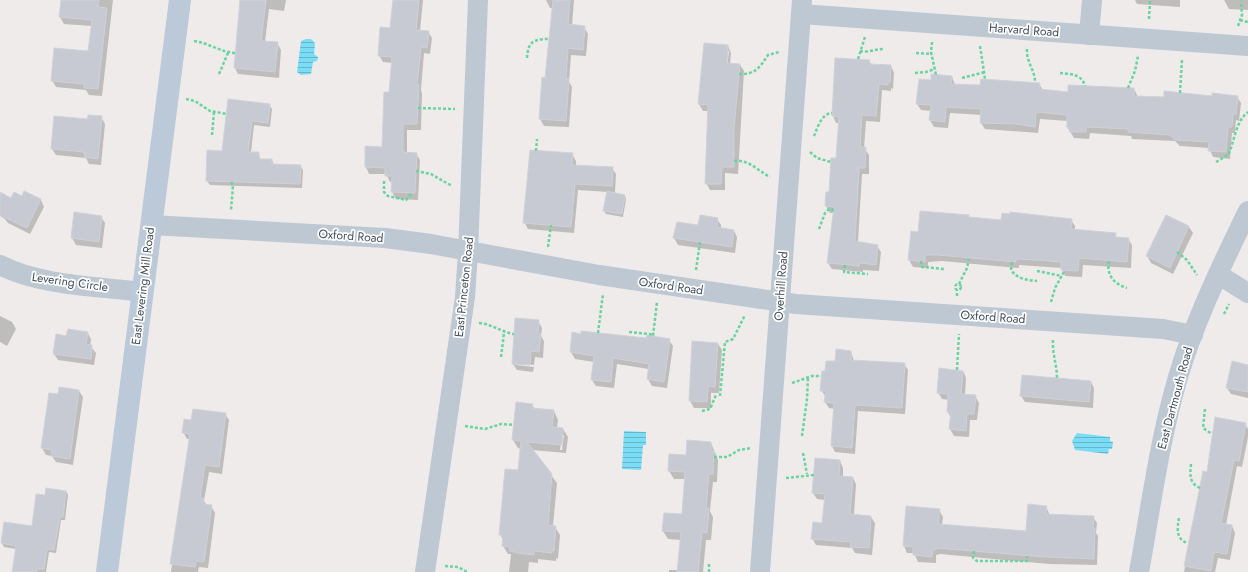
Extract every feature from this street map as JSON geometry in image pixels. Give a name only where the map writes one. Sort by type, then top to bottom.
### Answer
[{"type":"street","name":"East Levering Mill Road","points":[[107,572],[180,0]]},
{"type":"street","name":"East Princeton Road","points":[[434,569],[468,252],[478,0]]},
{"type":"street","points":[[1089,35],[1092,0]]},
{"type":"street","name":"Harvard Road","points":[[801,7],[934,23],[1239,46]]},
{"type":"street","name":"Overhill Road","points":[[760,572],[801,7]]},
{"type":"street","name":"East Dartmouth Road","points":[[1139,572],[1156,472],[1178,379],[1193,334],[1248,211]]},
{"type":"street","name":"Oxford Road","points":[[151,225],[385,238],[606,276],[780,302],[1163,329],[1193,334]]},
{"type":"street","name":"Levering Circle","points":[[0,265],[26,275],[46,280],[142,292]]},
{"type":"street","points":[[1217,280],[1248,293]]},
{"type":"path","points":[[1150,0],[1150,14]]},
{"type":"path","points":[[1239,46],[1242,8],[1241,1]]},
{"type":"path","points":[[1240,20],[1248,22]]},
{"type":"path","points":[[934,23],[932,54],[936,75]]},
{"type":"path","points":[[527,58],[527,51],[534,41],[538,39],[549,39]]},
{"type":"path","points":[[194,41],[205,42],[228,53],[235,53]]},
{"type":"path","points":[[980,47],[980,56],[985,72],[985,79]]},
{"type":"path","points":[[860,51],[866,52],[873,49],[883,49]]},
{"type":"path","points":[[1026,50],[1027,59],[1035,77],[1035,82]]},
{"type":"path","points":[[739,74],[748,74],[759,69],[768,55],[783,51],[798,52]]},
{"type":"path","points":[[219,74],[228,53]]},
{"type":"path","points":[[916,53],[932,54]]},
{"type":"path","points":[[1128,88],[1135,71],[1138,55]]},
{"type":"path","points":[[1180,93],[1182,63]]},
{"type":"path","points":[[914,73],[935,69]]},
{"type":"path","points":[[962,78],[985,72]]},
{"type":"path","points":[[1060,74],[1078,77],[1082,79],[1085,86]]},
{"type":"path","points":[[186,98],[195,101],[214,112],[227,114]]},
{"type":"path","points":[[418,108],[474,110]]},
{"type":"path","points":[[212,135],[214,112]]},
{"type":"path","points":[[1216,162],[1228,155],[1239,125],[1248,112]]},
{"type":"path","points":[[814,136],[822,118],[826,114],[832,113]]},
{"type":"path","points":[[536,151],[537,139]]},
{"type":"path","points":[[809,147],[811,152],[817,158],[831,162]]},
{"type":"path","points":[[734,161],[741,160],[749,163],[760,172],[772,178]]},
{"type":"path","points":[[416,171],[431,174],[450,185],[471,188]]},
{"type":"path","points":[[384,181],[384,192],[388,196],[406,200],[412,193]]},
{"type":"path","points":[[230,230],[234,183],[231,182]]},
{"type":"path","points":[[819,229],[825,213],[829,209],[834,210]]},
{"type":"path","points":[[696,276],[700,242]]},
{"type":"path","points":[[1177,252],[1187,260],[1196,274],[1217,280]]},
{"type":"path","points":[[958,284],[967,268],[969,259]]},
{"type":"path","points":[[1109,261],[1107,268],[1111,278],[1119,285],[1127,288]]},
{"type":"path","points":[[921,262],[922,267],[945,268]]},
{"type":"path","points":[[1012,262],[1011,270],[1018,277],[1024,280],[1037,281]]},
{"type":"path","points":[[845,265],[844,272],[868,274]]},
{"type":"path","points":[[1057,378],[1056,361],[1052,348],[1052,297],[1065,270]]},
{"type":"path","points":[[1037,271],[1062,276]]},
{"type":"path","points":[[598,333],[606,276]]},
{"type":"path","points":[[629,332],[650,334],[653,336],[658,299]]},
{"type":"path","points":[[702,410],[710,409],[718,395],[725,342],[733,339],[741,320],[747,311]]},
{"type":"path","points":[[956,370],[960,315]]},
{"type":"path","points":[[461,320],[493,325],[504,333],[514,334]]},
{"type":"path","points":[[501,356],[504,333]]},
{"type":"path","points":[[774,382],[797,383],[808,378],[821,376]]},
{"type":"path","points":[[802,436],[808,399],[808,378]]},
{"type":"path","points":[[1205,409],[1202,424],[1203,428],[1212,434]]},
{"type":"path","points":[[462,426],[485,429],[501,424],[514,424]]},
{"type":"path","points":[[714,457],[727,457],[739,450],[754,448]]},
{"type":"path","points":[[803,453],[807,474]]},
{"type":"path","points":[[1191,464],[1191,480],[1195,486],[1200,488]]},
{"type":"path","points":[[767,477],[791,479],[807,474],[814,475]]},
{"type":"path","points":[[1179,518],[1178,536],[1181,540],[1188,543]]},
{"type":"path","points":[[974,550],[973,558],[977,561],[1027,561],[1027,556]]},
{"type":"path","points":[[709,564],[709,572]]},
{"type":"path","points":[[434,569],[458,567],[467,572]]},
{"type":"water","points":[[311,39],[315,43],[314,54],[318,57],[317,61],[313,62],[311,74],[301,75],[297,72],[301,41]]},
{"type":"water","points":[[624,431],[646,432],[646,445],[643,445],[641,470],[622,469]]},
{"type":"water","points":[[1077,433],[1110,437],[1110,441],[1113,442],[1112,449],[1109,449],[1108,454],[1075,450],[1072,441]]},
{"type":"building","points":[[61,0],[99,0],[98,7],[107,8],[98,89],[84,88],[84,84],[51,81],[54,48],[88,51],[92,20],[59,17]]},
{"type":"building","points":[[240,0],[266,0],[261,41],[278,42],[275,72],[234,68]]},
{"type":"building","points":[[393,0],[419,0],[416,30],[429,31],[427,48],[421,47],[417,85],[419,85],[417,124],[403,124],[403,152],[417,153],[415,193],[391,192],[392,176],[385,176],[385,168],[365,167],[365,146],[382,147],[384,92],[389,92],[392,57],[378,56],[380,27],[390,28]]},
{"type":"building","points":[[553,0],[570,0],[568,24],[585,26],[583,50],[568,48],[566,79],[569,79],[566,121],[539,119],[542,77],[545,78]]},
{"type":"building","points":[[704,43],[728,45],[727,63],[740,64],[734,128],[734,167],[722,167],[721,184],[705,184],[708,105],[698,104]]},
{"type":"building","points":[[835,58],[870,60],[869,64],[891,65],[890,82],[888,82],[888,85],[879,84],[876,116],[862,115],[860,147],[866,147],[865,168],[859,168],[855,241],[878,245],[876,265],[860,263],[859,266],[827,263],[834,207],[825,206],[826,192],[829,192],[831,158],[836,158],[839,117],[832,116]]},
{"type":"building","points":[[931,74],[952,76],[951,84],[980,85],[981,79],[1040,83],[1039,89],[1068,92],[1068,85],[1134,88],[1134,96],[1164,97],[1164,91],[1212,96],[1212,93],[1238,96],[1236,114],[1233,114],[1232,127],[1228,127],[1226,152],[1208,151],[1209,142],[1175,140],[1170,135],[1128,132],[1128,129],[1086,127],[1086,132],[1069,132],[1070,128],[1067,128],[1067,115],[1036,112],[1035,127],[1016,124],[980,123],[981,109],[946,107],[945,122],[929,120],[931,105],[916,104],[919,79],[931,80]]},
{"type":"building","points":[[228,99],[270,104],[268,123],[252,121],[248,152],[259,152],[259,159],[272,159],[272,164],[301,165],[300,184],[206,181],[207,150],[222,151]]},
{"type":"building","points":[[88,115],[102,116],[98,159],[85,157],[84,152],[51,149],[54,116],[87,119]]},
{"type":"building","points":[[530,150],[573,153],[572,165],[613,167],[612,186],[575,184],[571,227],[523,223]]},
{"type":"building","points":[[24,191],[41,199],[27,228],[0,215],[0,192],[11,198],[14,192],[22,196]]},
{"type":"building","points":[[607,191],[625,195],[622,214],[603,211]]},
{"type":"building","points":[[920,211],[969,215],[969,217],[1001,220],[1002,213],[1010,214],[1010,212],[1072,219],[1071,229],[1116,233],[1115,237],[1129,238],[1127,262],[1079,258],[1078,271],[1061,270],[1061,262],[1038,260],[1016,259],[1016,262],[925,255],[925,262],[908,260],[911,231],[918,232]]},
{"type":"building","points":[[74,212],[102,216],[99,242],[71,238]]},
{"type":"building","points":[[700,215],[718,218],[717,227],[734,230],[732,247],[673,238],[677,222],[698,225]]},
{"type":"building","points":[[1166,215],[1189,226],[1170,268],[1146,256]]},
{"type":"building","points":[[515,318],[539,320],[538,333],[541,334],[539,352],[531,351],[530,365],[512,364]]},
{"type":"building","points":[[68,329],[88,332],[86,344],[92,345],[91,359],[53,354],[56,334],[66,336]]},
{"type":"building","points":[[581,331],[646,338],[647,335],[670,339],[664,382],[647,379],[649,364],[613,358],[611,382],[591,380],[594,356],[570,352],[572,332],[581,334]]},
{"type":"building","points":[[692,341],[718,343],[715,387],[708,386],[707,402],[689,401]]},
{"type":"building","points":[[836,349],[851,351],[851,360],[905,363],[902,408],[855,405],[852,448],[831,446],[834,403],[824,402],[826,391],[820,391],[822,371],[825,371],[826,361],[835,361]]},
{"type":"building","points":[[1232,361],[1248,365],[1248,392],[1226,388]]},
{"type":"building","points":[[939,368],[963,371],[961,394],[976,395],[974,414],[967,414],[966,431],[949,429],[951,412],[947,412],[948,394],[937,393]]},
{"type":"building","points":[[1022,375],[1091,381],[1089,402],[1020,396]]},
{"type":"building","points":[[59,387],[79,390],[70,459],[51,456],[52,450],[41,448],[49,393],[58,394]]},
{"type":"building","points":[[516,402],[533,404],[532,408],[554,410],[552,427],[563,428],[562,445],[527,442],[552,474],[548,525],[556,526],[554,551],[552,550],[552,553],[534,551],[534,555],[510,551],[510,547],[502,546],[503,535],[499,535],[505,469],[518,470],[521,441],[512,440]]},
{"type":"building","points":[[193,409],[226,413],[219,467],[205,465],[200,498],[204,498],[203,504],[212,505],[204,562],[196,561],[195,567],[170,564],[190,434],[182,433],[184,419],[191,420]]},
{"type":"building","points":[[1215,417],[1246,423],[1239,461],[1234,460],[1221,523],[1232,525],[1227,554],[1214,552],[1211,571],[1184,566],[1203,471],[1207,472]]},
{"type":"building","points":[[687,440],[711,442],[711,451],[714,451],[713,474],[709,474],[706,508],[709,508],[707,533],[702,532],[698,572],[677,572],[681,532],[662,531],[664,513],[682,514],[685,472],[668,471],[669,454],[686,455]]},
{"type":"building","points":[[815,458],[840,460],[839,476],[853,477],[850,514],[871,516],[869,548],[850,547],[851,542],[811,539],[813,522],[822,523],[825,494],[812,493]]},
{"type":"building","points":[[46,488],[66,491],[63,517],[60,517],[54,550],[47,549],[44,569],[37,569],[37,572],[12,572],[16,546],[1,543],[4,522],[32,526],[36,494],[45,495]]},
{"type":"building","points":[[1028,504],[1047,506],[1046,514],[1094,516],[1094,559],[1045,557],[936,548],[936,550],[933,549],[932,557],[913,555],[913,547],[903,546],[906,506],[940,509],[938,524],[1026,531]]}]
